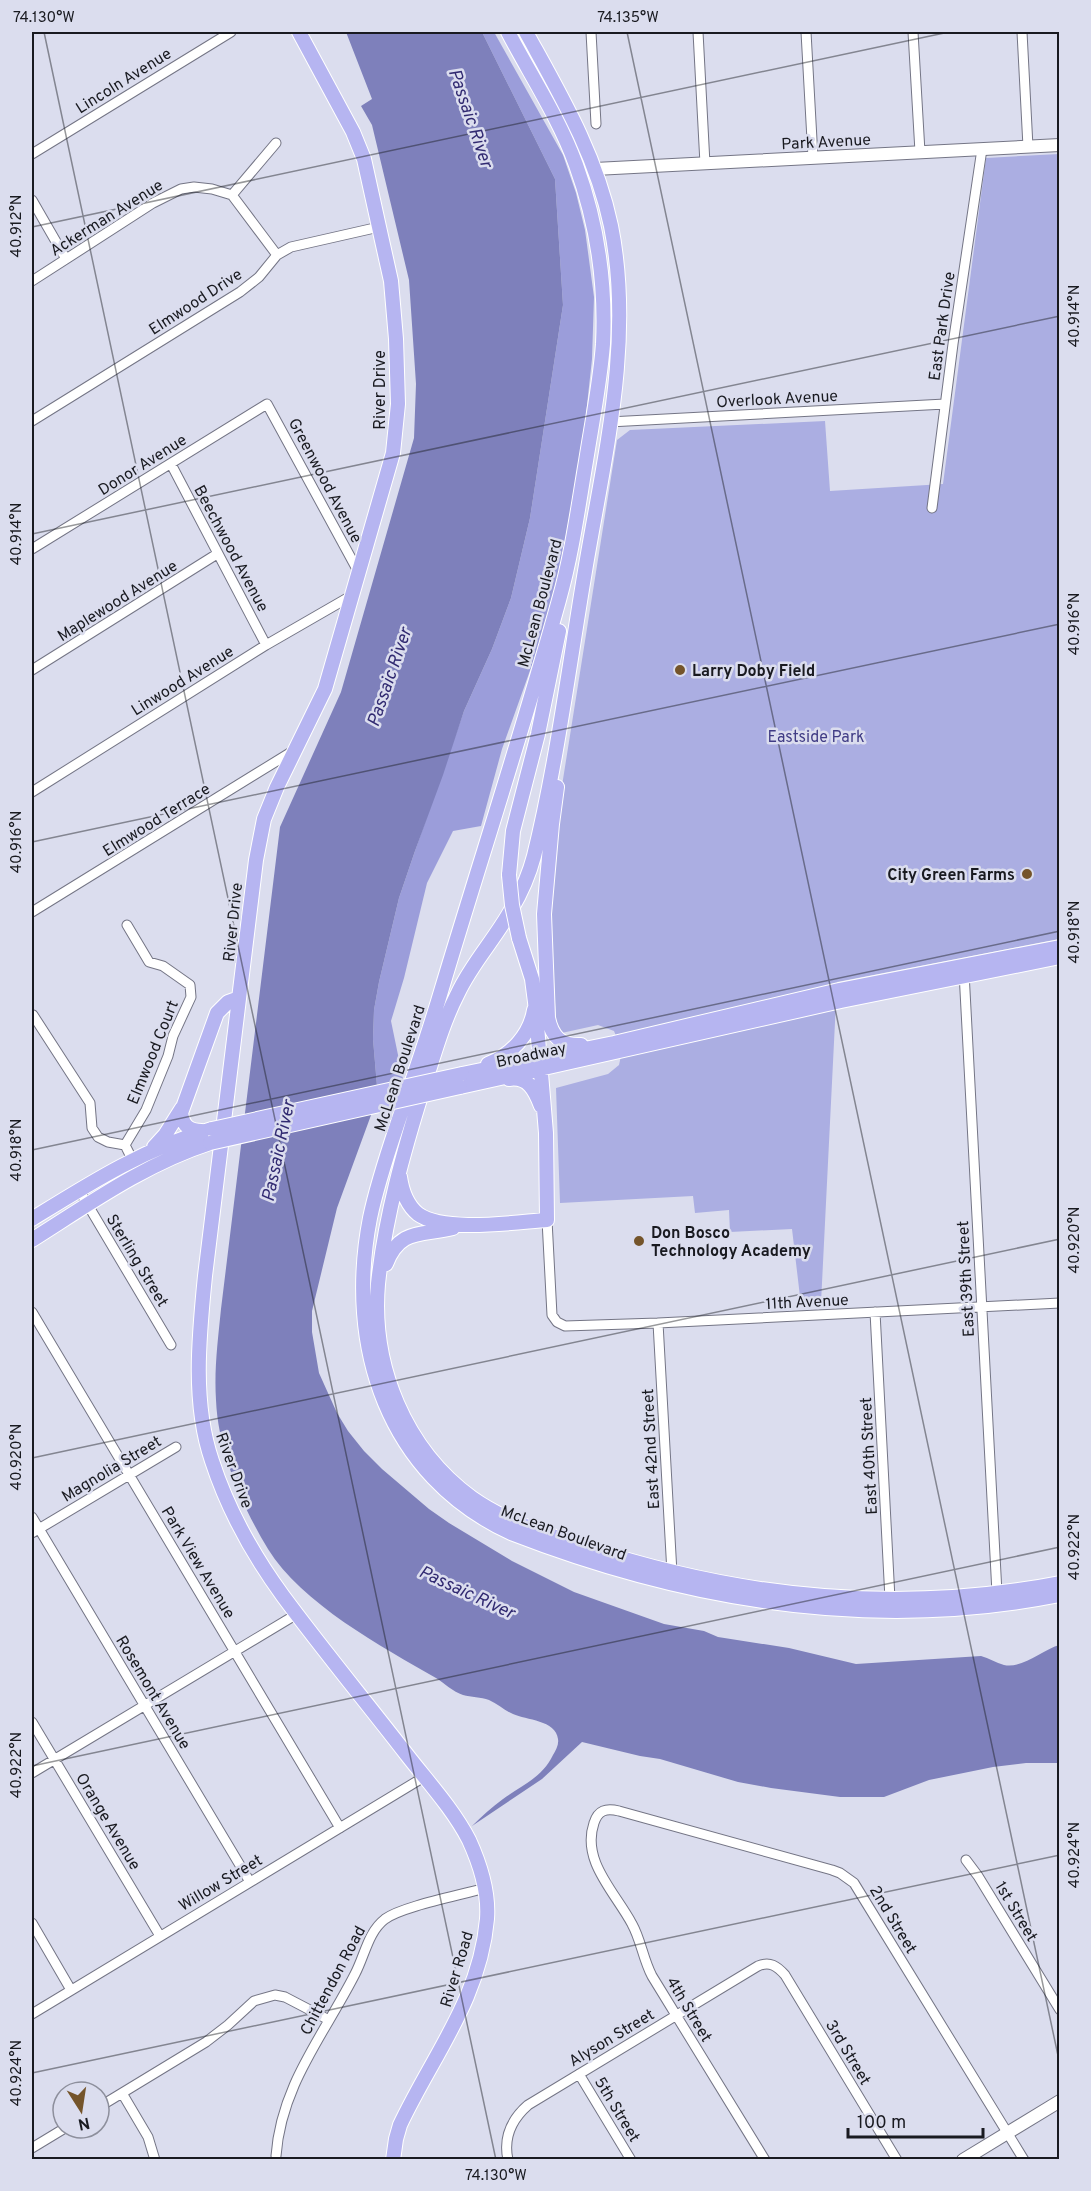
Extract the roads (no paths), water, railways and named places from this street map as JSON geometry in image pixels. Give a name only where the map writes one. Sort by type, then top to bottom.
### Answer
[{"type":"main road","name":"River Drive","points":[[299,32],[354,132],[364,159],[391,281],[398,404],[393,453],[325,689],[264,819],[256,860],[205,1276],[201,1327],[200,1408],[211,1459],[232,1513],[260,1562],[297,1614],[428,1782]]},
{"type":"main road","name":"McLean Boulevard","points":[[508,32],[556,120],[576,165],[591,213],[602,278],[601,361],[567,573],[434,1016],[371,1211],[364,1270],[366,1328],[373,1371],[390,1418],[407,1447],[428,1473],[452,1497],[479,1517],[532,1541],[659,1582],[758,1602],[858,1610],[960,1608],[1059,1595]]},
{"type":"main road","name":"McLean Boulevard","points":[[526,32],[575,120],[595,169],[611,226],[620,289],[618,360],[563,701],[542,822],[530,870],[510,912],[472,968],[452,1006],[399,1172],[378,1286],[378,1335],[389,1384],[408,1428],[426,1454],[472,1498],[515,1522],[608,1554],[672,1573],[711,1581],[784,1593],[833,1597],[890,1599],[947,1597],[997,1593],[1059,1583]]},
{"type":"main road","points":[[399,1172],[404,1194],[417,1213],[440,1222],[466,1225],[547,1220],[548,1187],[536,1002],[532,979],[519,938],[509,875],[513,831],[548,687],[561,620],[567,573]]},
{"type":"main road","points":[[563,701],[563,751],[552,824],[544,914],[548,1018],[553,1033],[564,1044],[615,1048]]},
{"type":"main road","name":"Broadway","points":[[964,970],[1059,947]]},
{"type":"main road","name":"Broadway","points":[[32,1219],[132,1159],[168,1143],[211,1136],[615,1048],[839,990],[1059,957]]},
{"type":"main road","points":[[148,1151],[165,1135],[182,1108],[217,1013],[228,1002],[239,998]]},
{"type":"main road","points":[[461,1080],[514,1047],[528,1028],[536,1002]]},
{"type":"main road","points":[[461,1080],[517,1078],[527,1082],[534,1090],[544,1115]]},
{"type":"main road","points":[[182,1108],[182,1120],[190,1129],[211,1136]]},
{"type":"main road","name":"Broadway","points":[[32,1240],[153,1165],[211,1136]]},
{"type":"main road","points":[[378,1286],[390,1254],[400,1241],[416,1233],[442,1231],[466,1225]]},
{"type":"main road","name":"River Road","points":[[393,2160],[396,2139],[404,2118],[466,2000],[485,1932],[487,1910],[485,1888],[468,1838],[450,1809],[428,1782]]},
{"type":"street","name":"Lincoln Avenue","points":[[32,154],[231,32]]},
{"type":"street","points":[[591,32],[597,124]]},
{"type":"street","points":[[698,32],[705,164]]},
{"type":"street","points":[[806,32],[813,158]]},
{"type":"street","points":[[913,32],[920,152]]},
{"type":"street","points":[[1022,32],[1028,147]]},
{"type":"street","points":[[276,143],[232,195],[277,255]]},
{"type":"street","name":"Park Avenue","points":[[595,169],[1059,145]]},
{"type":"street","name":"East Park Drive","points":[[932,508],[982,149]]},
{"type":"street","name":"Ackerman Avenue","points":[[32,280],[153,203],[181,189],[194,187],[212,189],[232,195]]},
{"type":"street","points":[[32,200],[66,259]]},
{"type":"street","name":"Elmwood Drive","points":[[32,421],[240,292],[259,277],[277,255],[305,243],[379,227]]},
{"type":"street","name":"Greenwood Avenue","points":[[267,404],[358,571]]},
{"type":"street","name":"Donor Avenue","points":[[32,549],[267,404]]},
{"type":"street","name":"Overlook Avenue","points":[[609,422],[945,404]]},
{"type":"street","name":"Beechwood Avenue","points":[[171,464],[266,645]]},
{"type":"street","name":"Maplewood Avenue","points":[[32,670],[218,554]]},
{"type":"street","name":"Linwood Avenue","points":[[32,792],[266,645],[351,596]]},
{"type":"street","name":"Elmwood Terrace","points":[[32,912],[295,750]]},
{"type":"street","name":"Elmwood Court","points":[[125,1145],[146,1110],[168,1056],[177,1025],[191,997],[190,985],[163,966],[149,962],[127,925]]},
{"type":"street","name":"East 39th Street","points":[[964,970],[997,1593]]},
{"type":"street","points":[[33,1015],[90,1103],[92,1128],[98,1137],[108,1142],[125,1145],[132,1159]]},
{"type":"street","name":"Sterling Street","points":[[79,1190],[171,1345]]},
{"type":"street","name":"11th Avenue","points":[[547,1220],[552,1310],[557,1322],[561,1325],[658,1323],[1059,1303]]},
{"type":"street","name":"Park View Avenue","points":[[32,1312],[340,1828]]},
{"type":"street","name":"East 40th Street","points":[[875,1312],[890,1599]]},
{"type":"street","name":"East 42nd Street","points":[[658,1323],[672,1573]]},
{"type":"street","name":"Magnolia Street","points":[[35,1531],[176,1447]]},
{"type":"street","name":"Rosemont Avenue","points":[[32,1517],[35,1531],[250,1882]]},
{"type":"street","points":[[32,1773],[297,1614]]},
{"type":"street","name":"Orange Avenue","points":[[32,1722],[160,1936]]},
{"type":"street","name":"Willow Street","points":[[32,2014],[340,1828],[428,1782]]},
{"type":"street","name":"2nd Street","points":[[600,1870],[590,1845],[592,1826],[599,1812],[612,1809],[832,1870],[847,1877],[858,1888],[1024,2160]]},
{"type":"street","name":"1st Street","points":[[966,1860],[1059,2010]]},
{"type":"street","name":"4th Street","points":[[600,1870],[633,1927],[646,1965],[765,2160]]},
{"type":"street","name":"Chittendon Road","points":[[276,2156],[279,2127],[287,2098],[357,1970],[373,1932],[387,1918],[407,1909],[485,1888]]},
{"type":"street","points":[[32,1923],[71,1990]]},
{"type":"street","name":"Alyson Street","points":[[508,2160],[506,2144],[508,2133],[515,2118],[528,2105],[758,1966],[772,1964]]},
{"type":"street","name":"3rd Street","points":[[772,1964],[785,1976],[897,2160]]},
{"type":"street","points":[[111,2100],[206,2042],[254,2001],[275,1995],[285,1997],[329,2020]]},
{"type":"street","name":"5th Street","points":[[579,2074],[632,2160]]},
{"type":"street","points":[[122,2093],[148,2137],[155,2160]]},
{"type":"street","points":[[963,2160],[1059,2101]]},
{"type":"street","points":[[32,2148],[51,2136]]},
{"type":"water","name":"Passaic River","points":[[346,32],[482,32],[555,179],[563,305],[530,518],[511,598],[492,649],[464,711],[415,851],[399,898],[379,982],[374,1010],[373,1039],[377,1086],[374,1107],[337,1208],[312,1311],[312,1332],[319,1373],[348,1431],[382,1469],[449,1523],[512,1561],[574,1592],[664,1624],[704,1631],[718,1637],[789,1648],[856,1664],[981,1656],[1004,1665],[1011,1665],[1025,1662],[1059,1645],[1059,1763],[1026,1763],[993,1767],[929,1780],[884,1797],[840,1797],[738,1782],[660,1759],[582,1742],[542,1779],[472,1826],[495,1805],[543,1770],[557,1747],[556,1733],[546,1724],[513,1714],[489,1700],[456,1692],[368,1638],[321,1605],[282,1569],[268,1549],[249,1515],[233,1478],[221,1439],[216,1400],[216,1366],[280,827],[341,692],[414,438],[416,384],[409,280],[372,125],[361,106],[372,99]]},
{"type":"place","name":"Larry Doby Field","points":[[680,670]]},
{"type":"place","name":"City Green Farms","points":[[1027,874]]},
{"type":"place","name":"Don Bosco Technology Academy","points":[[639,1241]]},
{"type":"park label","name":"Eastside Park","points":[[816,736]]}]
